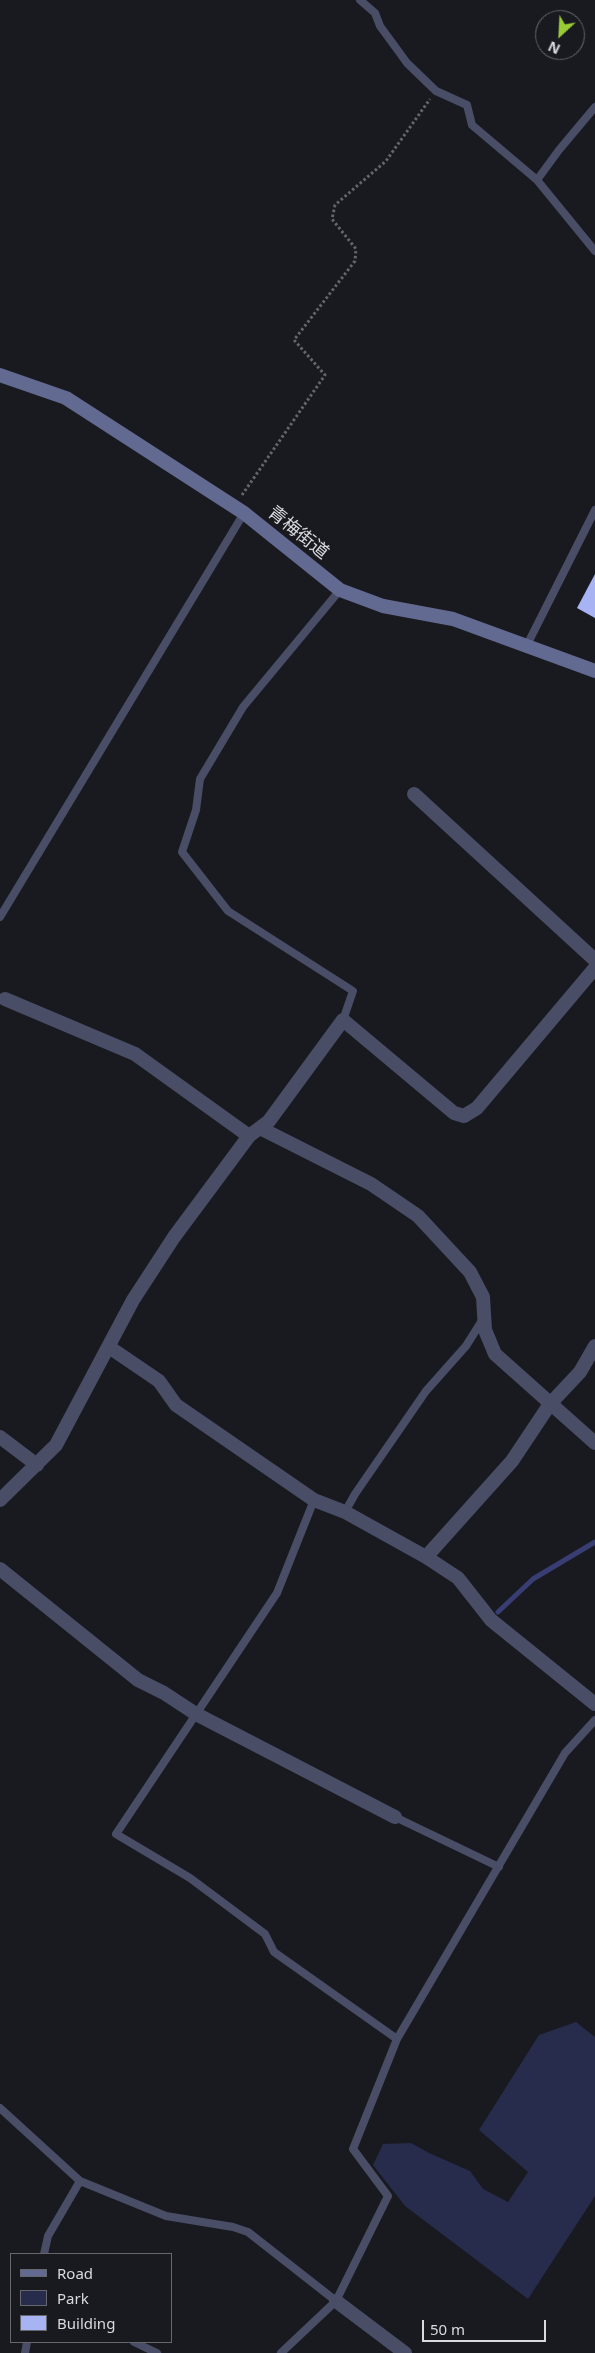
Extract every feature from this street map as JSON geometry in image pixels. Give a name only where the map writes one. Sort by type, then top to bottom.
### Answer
[{"type":"main road","name":"青梅街道","points":[[0,375],[66,398],[239,510],[340,590],[383,606],[453,619],[595,671]]},
{"type":"street","points":[[414,794],[595,960]]},
{"type":"street","points":[[0,1500],[56,1445],[138,1292],[174,1237],[249,1136],[269,1122],[343,1020],[454,1113],[464,1116],[478,1108],[595,968]]},
{"type":"street","points":[[2,1000],[135,1054],[249,1136]]},
{"type":"street","points":[[260,1128],[371,1184],[418,1216],[470,1272],[484,1297],[485,1330],[495,1354],[595,1443]]},
{"type":"street","points":[[426,1557],[512,1461],[550,1404],[580,1372],[595,1346]]},
{"type":"street","points":[[109,1347],[158,1381],[176,1405],[314,1500],[345,1512],[426,1557],[458,1578],[491,1620],[595,1704]]},
{"type":"street","points":[[0,1437],[37,1465]]},
{"type":"street","points":[[0,1570],[138,1680],[164,1693],[196,1714],[395,1817]]},
{"type":"street","points":[[336,2301],[405,2353]]},
{"type":"lane","points":[[360,0],[375,13],[380,26],[406,63],[436,91],[467,105],[472,125],[537,180],[595,251]]},
{"type":"lane","points":[[537,180],[595,107]]},
{"type":"lane","points":[[0,917],[239,510]]},
{"type":"lane","points":[[527,645],[595,510]]},
{"type":"lane","points":[[340,590],[243,707],[200,779],[196,810],[182,852],[228,911],[353,991],[343,1020]]},
{"type":"lane","points":[[345,1512],[354,1494],[426,1391],[466,1346],[484,1317]]},
{"type":"lane","points":[[314,1500],[278,1593],[116,1834],[190,1878],[265,1934],[274,1952],[397,2039]]},
{"type":"lane","points":[[281,2353],[336,2301],[388,2196],[353,2149],[397,2039],[565,1753],[595,1720]]},
{"type":"lane","points":[[395,1817],[499,1866]]},
{"type":"lane","points":[[0,2108],[80,2181],[166,2216],[233,2227],[248,2232],[336,2301]]},
{"type":"lane","points":[[44,2253],[48,2236],[80,2181]]},
{"type":"lane","points":[[136,2343],[157,2353]]},
{"type":"path","points":[[239,510],[325,376],[294,340],[355,261],[356,248],[332,219],[335,206],[386,160],[436,91]]},
{"type":"green space","points":[[576,2022],[595,2037],[595,2196],[528,2299],[405,2206],[373,2165],[383,2144],[411,2143],[470,2171],[483,2189],[508,2202],[528,2172],[479,2130],[539,2035]]},
{"type":"building","points":[[595,574],[595,618],[577,608]]},
{"type":"waterway","points":[[498,1612],[533,1579],[595,1542]]}]
